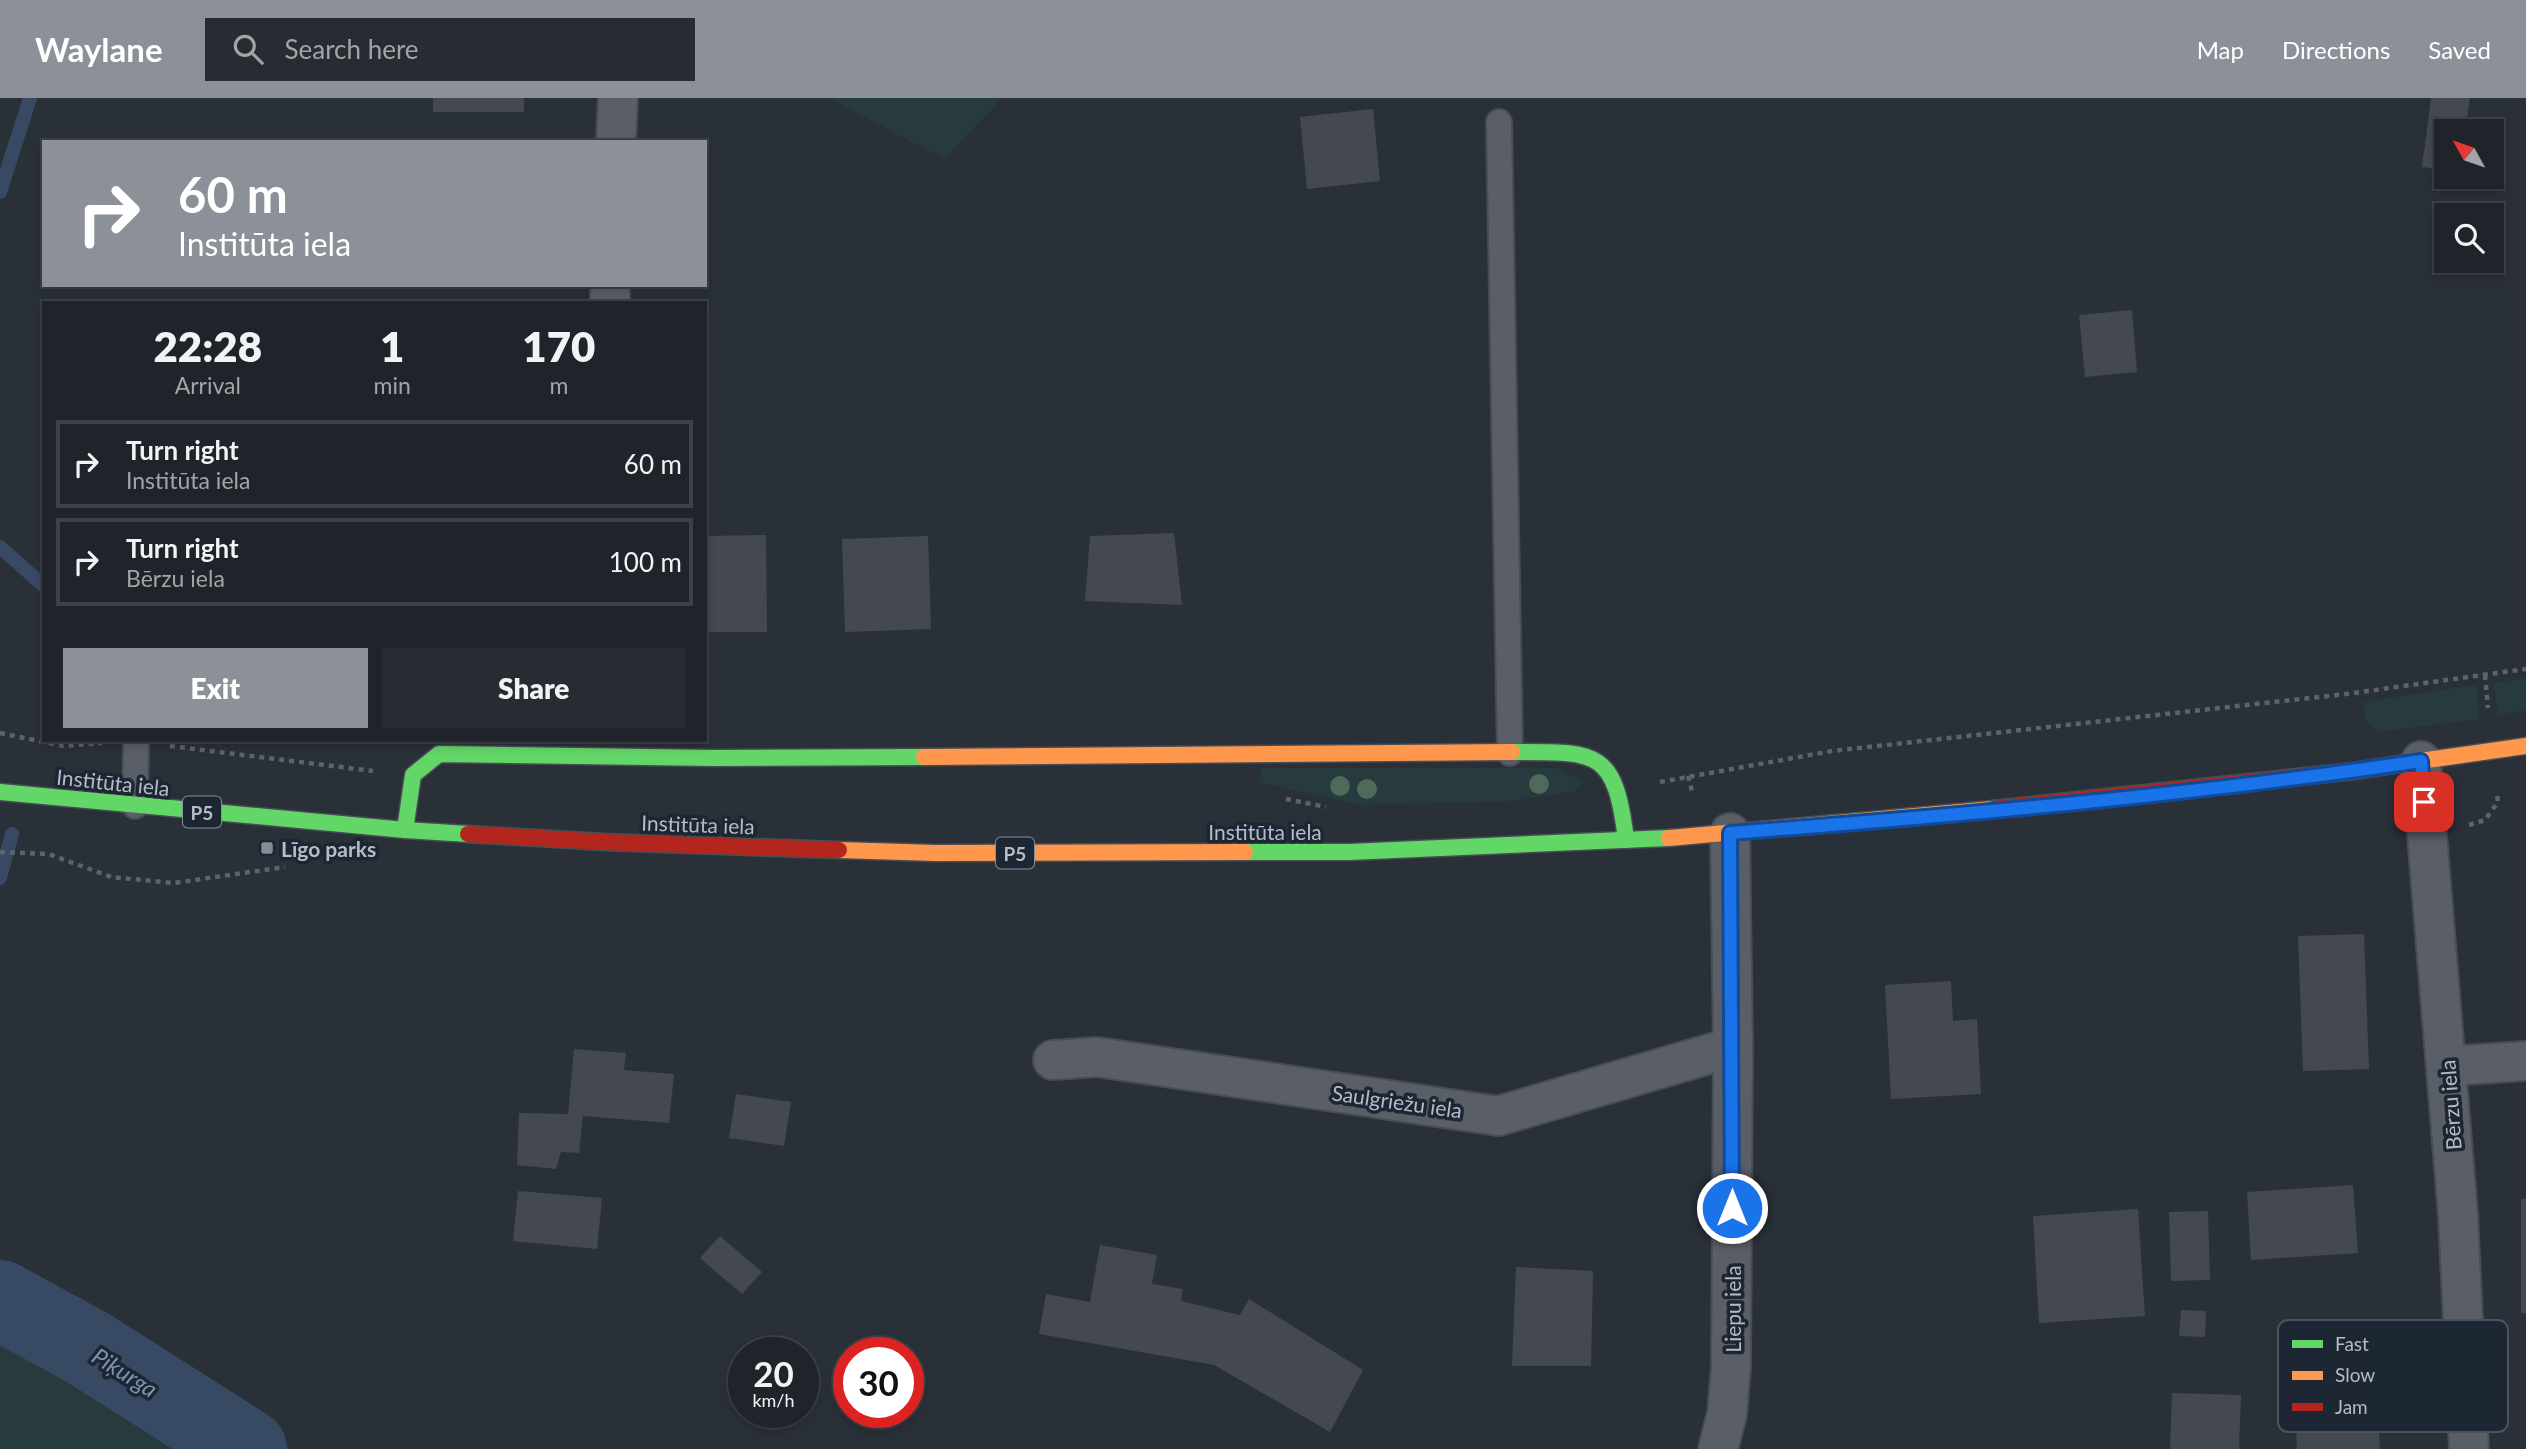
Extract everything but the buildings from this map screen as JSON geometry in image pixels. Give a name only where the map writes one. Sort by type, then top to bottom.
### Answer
[{"type":"main road","name":"Institūta iela","points":[[0,792],[405,830],[604,842],[936,853],[1349,852],[1626,840],[1909,818],[2354,771],[2526,746]]},
{"type":"main road","points":[[405,830],[413,775],[439,754],[591,749],[1561,752],[1595,760],[1612,774],[1618,791],[1626,840]]},
{"type":"street","points":[[616,140],[618,98]]},
{"type":"street","name":"Bērzu iela","points":[[2421,761],[2448,1066],[2464,1320]]},
{"type":"street","name":"Liepu iela","points":[[1718,1449],[1727,1414],[1731,1367],[1733,1047],[1730,833]]},
{"type":"street","name":"Saulgriežu iela","points":[[1052,1060],[1097,1057],[1498,1116],[1733,1047]]},
{"type":"street","points":[[2448,1066],[2526,1061]]},
{"type":"lane","points":[[1499,122],[1510,753]]},
{"type":"lane","points":[[135,806],[136,742]]},
{"type":"path","points":[[0,852],[49,854],[111,877],[174,883],[285,867]]},
{"type":"green space","points":[[829,98],[1002,98],[944,159]]},
{"type":"green space","points":[[2526,678],[2526,710],[2498,715],[2494,683]]},
{"type":"green space","points":[[2477,685],[2478,719],[2379,732],[2366,722],[2362,702]]},
{"type":"green space","points":[[1262,768],[1556,768],[1583,781],[1575,791],[1513,801],[1360,805],[1259,782]]},
{"type":"green space","points":[[0,1263],[35,1286],[290,1449],[0,1449]]},
{"type":"waterway","points":[[0,192],[30,98]]},
{"type":"waterway","points":[[0,547],[42,584]]},
{"type":"waterway","points":[[0,878],[12,834]]},
{"type":"waterway","name":"Piķurga","points":[[0,1300],[88,1348],[247,1449]]},
{"type":"traffic: fast","points":[[1512,752],[1565,753],[1597,762],[1608,772],[1616,788],[1626,840]]},
{"type":"traffic: fast","points":[[405,830],[413,775],[439,754],[715,758],[924,757]]},
{"type":"traffic: fast","points":[[0,792],[468,834]]},
{"type":"traffic: fast","points":[[1245,852],[1349,852],[1669,838]]},
{"type":"traffic: slow","points":[[2413,762],[2526,746]]},
{"type":"traffic: slow","points":[[924,757],[1512,752]]},
{"type":"traffic: slow","points":[[1669,838],[1993,809]]},
{"type":"traffic: slow","points":[[839,850],[936,853],[1245,852]]},
{"type":"traffic: jam","points":[[1993,809],[2354,771],[2413,762]]},
{"type":"traffic: jam","points":[[468,834],[604,842],[839,850]]},
{"type":"place","name":"Līgo parks","points":[[267,848]]},
{"type":"route","points":[[1732,1208],[1730,833],[2165,793],[2421,761],[2424,802]]}]
